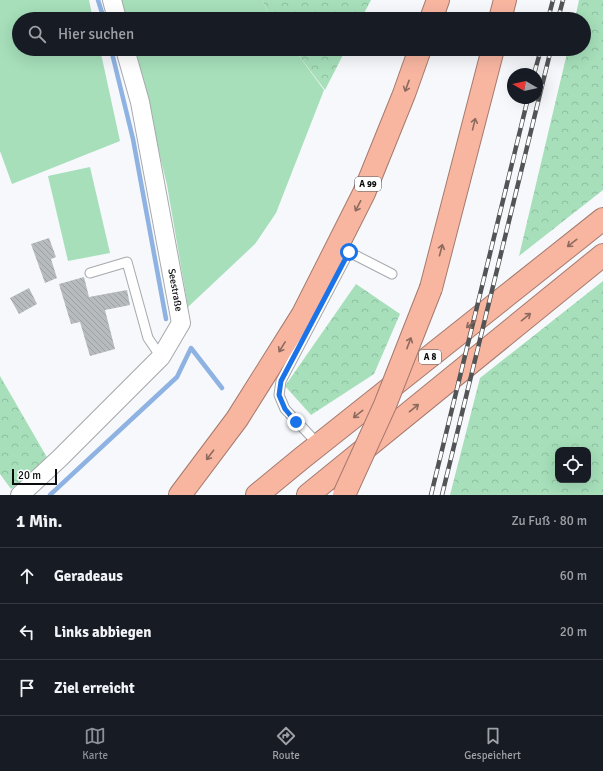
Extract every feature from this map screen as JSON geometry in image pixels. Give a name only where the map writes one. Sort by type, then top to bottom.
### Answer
[{"type":"highway","points":[[434,12],[438,0]]},
{"type":"highway","points":[[502,12],[505,0]]},
{"type":"highway","name":"A 99","points":[[180,495],[237,419],[302,314],[364,193],[404,94],[418,56]]},
{"type":"highway","points":[[344,495],[385,405],[431,288],[491,56]]},
{"type":"highway","name":"A 8","points":[[257,495],[603,219]]},
{"type":"highway","points":[[308,495],[603,255]]},
{"type":"street","points":[[112,0],[115,12]]},
{"type":"street","name":"Seestraße","points":[[20,495],[60,458],[161,357],[181,323],[140,102],[127,56]]},
{"type":"lane","points":[[318,445],[285,409],[279,395],[281,381],[349,252],[392,274]]},
{"type":"lane","points":[[90,274],[127,262],[148,338],[161,357]]},
{"type":"green space","points":[[0,0],[89,0],[92,12],[12,12],[12,56],[102,56],[120,141],[12,184],[0,151]]},
{"type":"green space","points":[[120,0],[262,0],[268,12],[124,12]]},
{"type":"green space","points":[[262,0],[371,0],[365,12],[268,12]]},
{"type":"green space","points":[[579,0],[603,0],[603,190],[519,256],[566,56],[591,56],[591,12],[576,12]]},
{"type":"green space","points":[[136,56],[299,56],[324,90],[276,213],[255,244],[188,307],[167,185]]},
{"type":"green space","points":[[299,56],[342,56],[325,90]]},
{"type":"green space","points":[[90,167],[110,253],[68,261],[48,176]]},
{"type":"green space","points":[[603,281],[603,495],[450,495],[480,378]]},
{"type":"green space","points":[[356,284],[400,314],[374,374],[311,415],[285,386]]},
{"type":"green space","points":[[0,376],[49,461],[11,489],[0,474]]},
{"type":"building","points":[[49,238],[56,257],[51,259],[57,278],[45,283],[31,244]]},
{"type":"building","points":[[84,277],[89,297],[127,290],[130,305],[105,310],[115,349],[90,356],[80,322],[71,324],[59,284]]},
{"type":"building","points":[[29,288],[37,304],[19,314],[10,298]]},
{"type":"waterway","points":[[98,0],[102,12]]},
{"type":"waterway","points":[[113,56],[133,139],[166,319]]},
{"type":"waterway","points":[[50,495],[177,377],[191,348],[222,388]]},
{"type":"railway","points":[[550,12],[553,0]]},
{"type":"railway","points":[[560,12],[563,0]]},
{"type":"railway","points":[[536,68],[539,56]]},
{"type":"railway","points":[[442,495],[549,56]]},
{"type":"railway","points":[[431,495],[527,104]]},
{"type":"route","points":[[296,422],[285,409],[279,395],[281,381],[349,252]]}]
